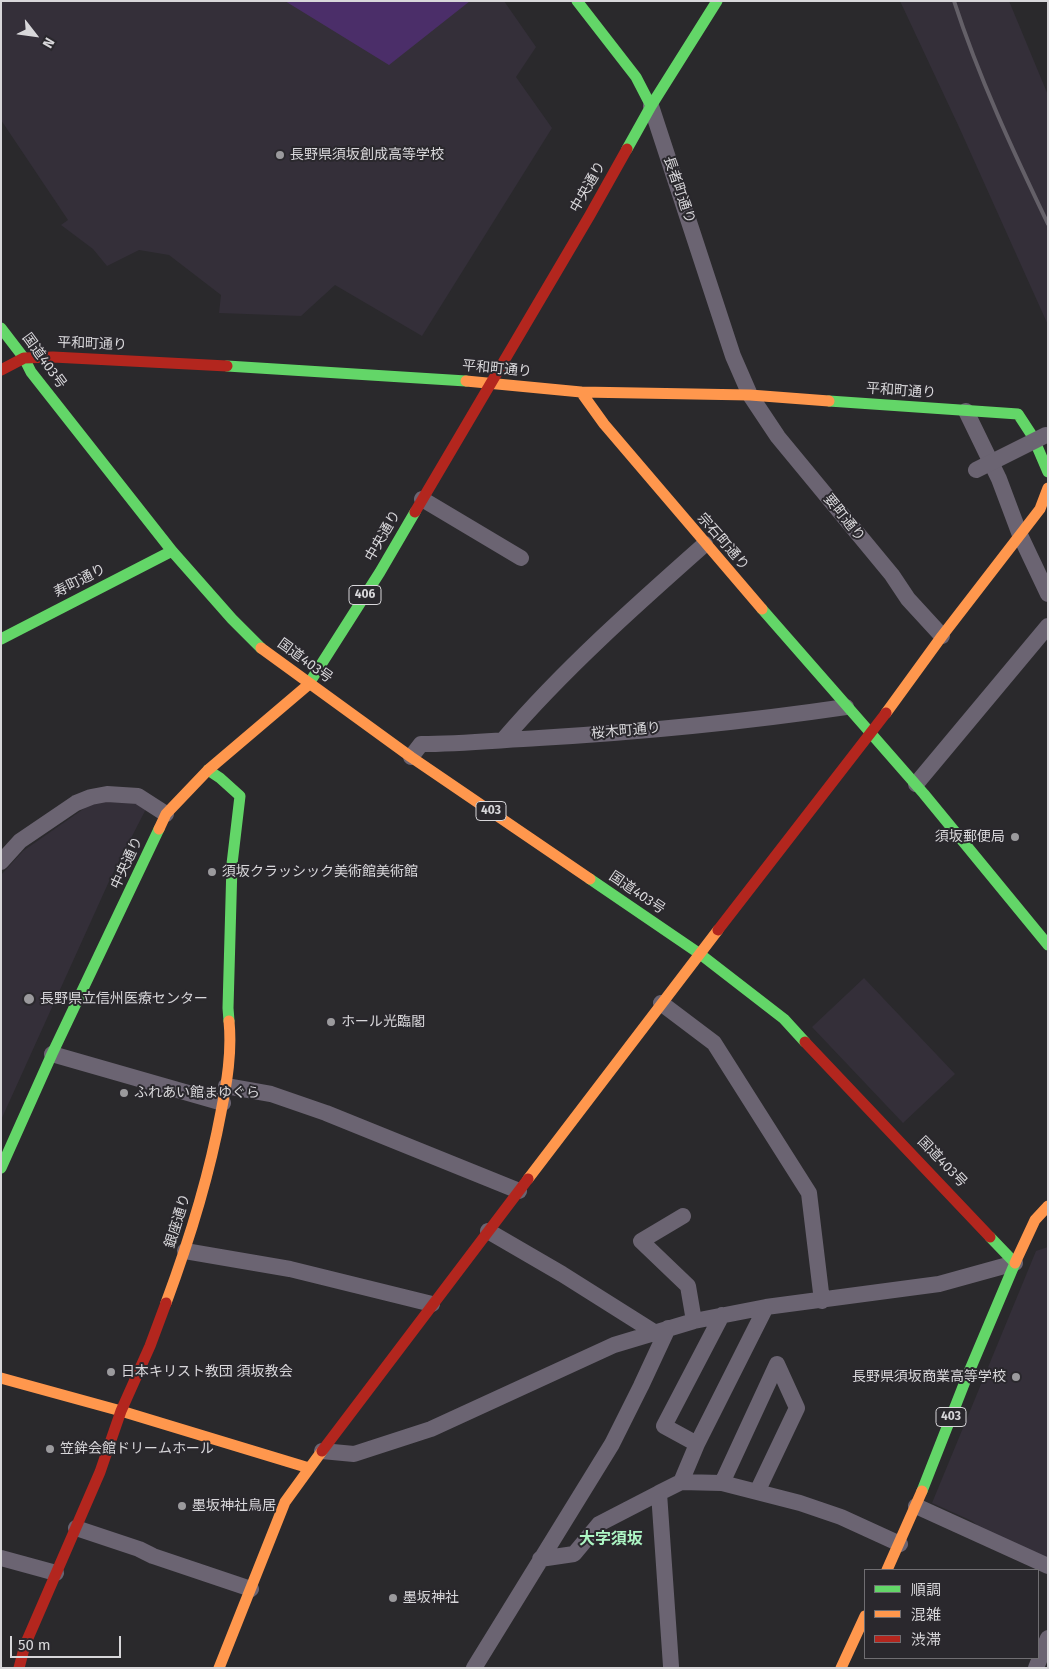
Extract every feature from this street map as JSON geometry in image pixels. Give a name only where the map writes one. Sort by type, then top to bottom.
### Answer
[{"type":"main road","name":"長者町通り","points":[[577,1],[636,77],[652,106]]},
{"type":"main road","name":"中央通り","points":[[1,1168],[52,1054],[166,814],[208,770],[309,684],[334,647],[590,215],[652,106],[717,1]]},
{"type":"main road","name":"国道403号","points":[[1,328],[24,358],[31,372],[172,551],[232,619],[260,647],[410,757],[700,954],[784,1019],[1015,1263]]},
{"type":"main road","name":"平和町通り","points":[[24,358],[52,357],[158,361],[490,383],[581,392],[750,395],[1018,414],[1033,437],[1048,472]]},
{"type":"main road","points":[[1,370],[24,358]]},
{"type":"main road","name":"宗石町通り","points":[[581,392],[604,424],[705,544],[846,708],[871,734]]},
{"type":"main road","points":[[219,1668],[285,1502],[432,1304],[661,1003],[871,734],[942,636],[1040,509],[1048,488]]},
{"type":"main road","name":"寿町通り","points":[[1,639],[172,551]]},
{"type":"main road","points":[[871,734],[916,784],[1048,945]]},
{"type":"main road","name":"銀座通り","points":[[19,1668],[25,1645],[100,1472],[121,1411],[150,1346],[185,1250],[215,1144],[226,1086],[231,1041],[228,1008],[232,864],[240,796],[208,770]]},
{"type":"main road","points":[[1015,1263],[1035,1220],[1048,1206]]},
{"type":"main road","name":"403","points":[[888,1569],[916,1506],[1015,1263]]},
{"type":"main road","points":[[1,1378],[121,1411],[309,1468]]},
{"type":"main road","points":[[843,1667],[864,1618]]},
{"type":"street","name":"長者町通り","points":[[652,106],[733,356],[750,395]]},
{"type":"street","name":"要町通り","points":[[750,395],[778,437],[892,575],[908,599],[942,636]]},
{"type":"street","points":[[966,411],[999,479],[1020,535],[1048,594]]},
{"type":"street","points":[[976,470],[1046,435]]},
{"type":"street","points":[[422,499],[521,558]]},
{"type":"street","points":[[503,740],[522,718],[600,640],[705,544]]},
{"type":"street","points":[[916,784],[1048,626]]},
{"type":"street","name":"桜木町通り","points":[[410,757],[421,744],[583,735],[778,718],[846,708]]},
{"type":"street","points":[[1,862],[20,841],[76,803],[91,797],[107,794],[138,796],[166,814]]},
{"type":"street","points":[[661,1003],[714,1043],[809,1193],[822,1301]]},
{"type":"street","points":[[52,1054],[223,1103]]},
{"type":"street","points":[[226,1086],[271,1094],[326,1113],[518,1191]]},
{"type":"street","points":[[683,1216],[641,1240],[688,1286],[694,1321]]},
{"type":"street","points":[[488,1231],[661,1330]]},
{"type":"street","points":[[185,1250],[290,1269],[432,1304]]},
{"type":"street","points":[[322,1451],[354,1454],[431,1429],[614,1345],[694,1321],[766,1307],[939,1284],[1015,1263]]},
{"type":"street","points":[[681,1482],[697,1444],[766,1307]]},
{"type":"street","points":[[697,1444],[664,1426],[722,1315]]},
{"type":"street","points":[[474,1668],[612,1444],[641,1386],[661,1330]]},
{"type":"street","points":[[722,1483],[777,1364],[797,1408],[757,1492]]},
{"type":"street","points":[[540,1559],[574,1554],[599,1524],[681,1482],[722,1483],[800,1502],[841,1517],[900,1544]]},
{"type":"street","points":[[659,1493],[671,1666]]},
{"type":"street","points":[[916,1506],[1048,1566]]},
{"type":"street","points":[[76,1528],[251,1589]]},
{"type":"street","points":[[1,1558],[56,1573]]},
{"type":"street","points":[[1036,1668],[1048,1638]]},
{"type":"shaded area","name":"長野県須坂創成高等学校","points":[[1,1],[504,1],[536,47],[516,77],[552,128],[422,336],[335,285],[301,316],[219,313],[221,295],[169,255],[139,250],[107,266],[93,249],[61,225],[68,220],[1,120]]},
{"type":"shaded area","points":[[285,1],[470,1],[389,65]]},
{"type":"shaded area","points":[[900,1],[1009,1],[1048,95],[1048,325],[959,127]]},
{"type":"shaded area","name":"長野県立信州医療センター","points":[[126,800],[137,802],[146,809],[111,877],[1,1120],[1,875],[23,851],[92,803]]},
{"type":"shaded area","points":[[864,978],[955,1074],[903,1123],[812,1027]]},
{"type":"shaded area","name":"長野県須坂商業高等学校","points":[[1048,1247],[1048,1558],[983,1530],[972,1521],[932,1503],[1036,1251]]},
{"type":"railway","points":[[954,1],[1009,142],[1048,224]]},
{"type":"traffic: fast","points":[[577,1],[636,77],[651,106]]},
{"type":"traffic: fast","points":[[627,149],[651,106],[717,1]]},
{"type":"traffic: fast","points":[[1,328],[24,358],[31,372],[172,551],[232,619],[261,648]]},
{"type":"traffic: fast","points":[[227,366],[466,381]]},
{"type":"traffic: fast","points":[[829,401],[1018,414],[1033,437],[1048,472]]},
{"type":"traffic: fast","points":[[308,685],[380,572],[415,512]]},
{"type":"traffic: fast","points":[[1,639],[172,551]]},
{"type":"traffic: fast","points":[[762,609],[924,794],[1048,945]]},
{"type":"traffic: fast","points":[[208,770],[240,796],[232,864],[229,1021]]},
{"type":"traffic: fast","points":[[1,1168],[52,1054],[159,829]]},
{"type":"traffic: fast","points":[[590,879],[700,954],[784,1019],[805,1042]]},
{"type":"traffic: fast","points":[[922,1491],[966,1379],[1015,1263],[990,1237]]},
{"type":"traffic: slow","points":[[466,381],[581,392],[750,395],[829,401]]},
{"type":"traffic: slow","points":[[581,392],[604,424],[762,609]]},
{"type":"traffic: slow","points":[[886,713],[942,636],[1040,509],[1048,488]]},
{"type":"traffic: slow","points":[[261,648],[411,757],[590,879]]},
{"type":"traffic: slow","points":[[159,829],[166,814],[208,770],[308,685]]},
{"type":"traffic: slow","points":[[528,1179],[718,930]]},
{"type":"traffic: slow","points":[[166,1303],[198,1209],[211,1161],[228,1067],[229,1021]]},
{"type":"traffic: slow","points":[[1015,1263],[1035,1220],[1048,1206]]},
{"type":"traffic: slow","points":[[1,1378],[121,1411],[309,1468]]},
{"type":"traffic: slow","points":[[219,1668],[285,1502],[322,1451]]},
{"type":"traffic: slow","points":[[887,1569],[922,1491]]},
{"type":"traffic: slow","points":[[841,1668],[864,1618]]},
{"type":"traffic: jam","points":[[415,512],[627,149]]},
{"type":"traffic: jam","points":[[1,370],[24,358],[53,357],[227,366]]},
{"type":"traffic: jam","points":[[718,930],[886,713]]},
{"type":"traffic: jam","points":[[805,1042],[990,1237]]},
{"type":"traffic: jam","points":[[322,1451],[528,1179]]},
{"type":"traffic: jam","points":[[19,1668],[25,1645],[100,1472],[121,1411],[150,1346],[166,1303]]},
{"type":"place","name":"長野県須坂創成高等学校","points":[[280,155]]},
{"type":"place","name":"須坂郵便局","points":[[1015,837]]},
{"type":"place","name":"須坂クラッシック美術館美術館","points":[[212,872]]},
{"type":"place","name":"長野県立信州医療センター","points":[[29,999]]},
{"type":"place","name":"ホール光臨閣","points":[[331,1022]]},
{"type":"place","name":"ふれあい館まゆぐら","points":[[124,1093]]},
{"type":"place","name":"日本キリスト教団 須坂教会","points":[[111,1372]]},
{"type":"place","name":"長野県須坂商業高等学校","points":[[1016,1377]]},
{"type":"place","name":"笠鉾会館ドリームホール","points":[[50,1449]]},
{"type":"place","name":"墨坂神社鳥居","points":[[182,1506]]},
{"type":"place","name":"墨坂神社","points":[[393,1598]]},
{"type":"district","name":"大字須坂","points":[[611,1540]]}]
